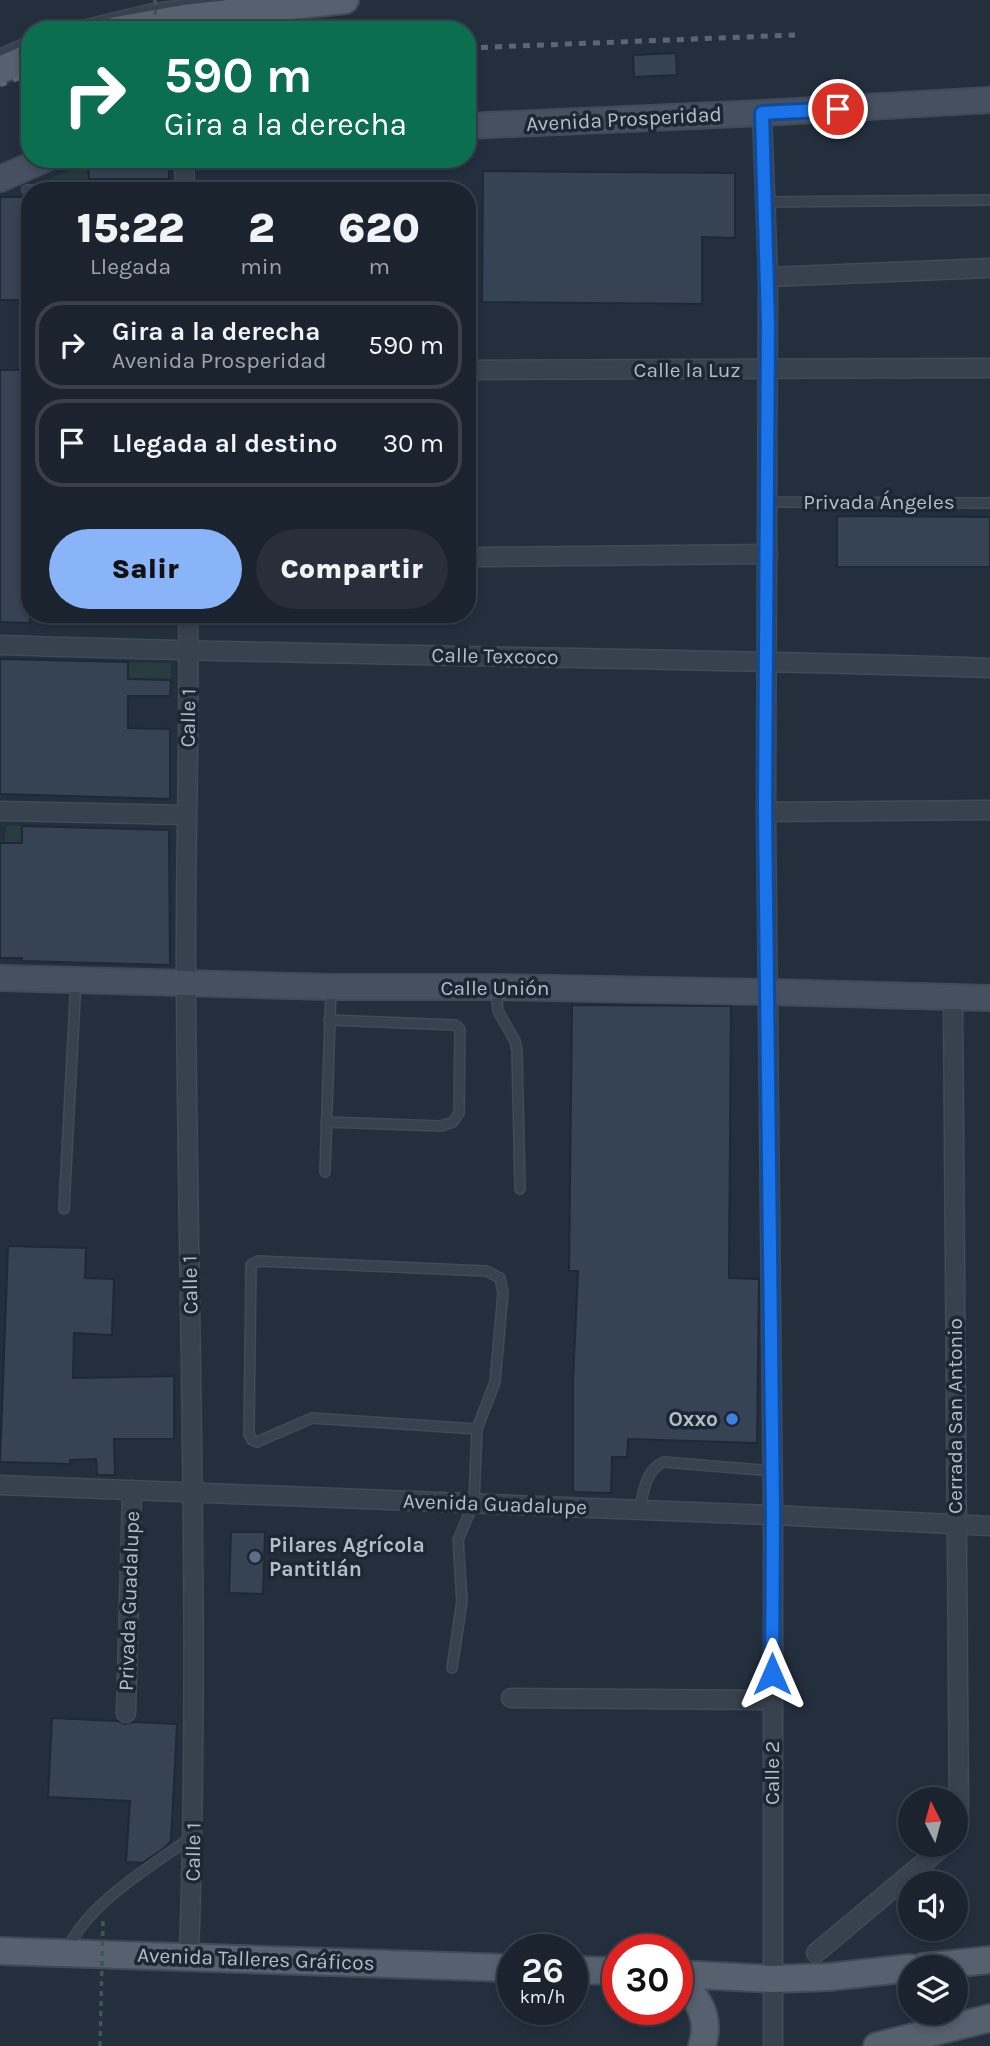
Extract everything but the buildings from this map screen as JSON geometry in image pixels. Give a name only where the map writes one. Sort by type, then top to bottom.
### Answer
[{"type":"main road","points":[[167,21],[345,0]]},
{"type":"main road","points":[[0,70],[21,61]]},
{"type":"main road","name":"Avenida Talleres Gráficos","points":[[0,1951],[497,1967]]},
{"type":"main road","points":[[968,1962],[990,1959]]},
{"type":"main road","points":[[693,1975],[773,1979],[829,1977],[898,1969]]},
{"type":"main road","points":[[693,1993],[705,2020],[706,2035],[702,2046]]},
{"type":"main road","points":[[877,2046],[990,2018]]},
{"type":"street","name":"Avenida Prosperidad","points":[[476,126],[990,100]]},
{"type":"street","name":"Calle 2","points":[[762,113],[768,277],[769,502],[765,811],[773,1515],[774,2046]]},
{"type":"street","points":[[0,179],[25,168]]},
{"type":"street","points":[[768,277],[990,268]]},
{"type":"street","name":"Calle la Luz","points":[[476,370],[990,368]]},
{"type":"street","points":[[482,557],[768,554]]},
{"type":"street","name":"Calle 1","points":[[188,623],[186,983],[193,1491],[194,1836],[189,1956]]},
{"type":"street","name":"Calle Texcoco","points":[[0,645],[990,668]]},
{"type":"street","points":[[765,811],[990,810]]},
{"type":"street","points":[[0,811],[187,815]]},
{"type":"street","name":"Calle Unión","points":[[0,978],[331,987],[495,987],[990,998]]},
{"type":"street","name":"Cerrada San Antonio","points":[[953,997],[959,1787]]},
{"type":"street","name":"Avenida Guadalupe","points":[[0,1485],[474,1502],[990,1526]]},
{"type":"street","name":"Privada Guadalupe","points":[[126,1713],[132,1490]]},
{"type":"street","points":[[511,1698],[772,1700]]},
{"type":"street","points":[[816,1953],[930,1857]]},
{"type":"lane","points":[[101,21],[151,9],[220,0]]},
{"type":"lane","points":[[0,54],[21,45]]},
{"type":"lane","points":[[764,202],[990,200]]},
{"type":"lane","name":"Privada Ángeles","points":[[769,502],[990,503]]},
{"type":"lane","points":[[64,1209],[76,980]]},
{"type":"lane","points":[[325,1172],[331,987]]},
{"type":"lane","points":[[495,987],[498,1012],[515,1041],[517,1051],[520,1189]]},
{"type":"lane","points":[[326,1122],[441,1126],[453,1122],[459,1113],[460,1029],[455,1025],[329,1020]]},
{"type":"lane","points":[[452,1668],[461,1601],[458,1540],[474,1502],[477,1429],[495,1382],[503,1293],[500,1278],[486,1271],[258,1261],[251,1265],[249,1434],[252,1440],[257,1442],[312,1418],[477,1429]]},
{"type":"lane","points":[[639,1510],[649,1474],[654,1466],[664,1462],[772,1471]]},
{"type":"lane","points":[[65,1954],[73,1936],[115,1892],[194,1836]]},
{"type":"path","points":[[155,0],[156,21]]},
{"type":"path","points":[[100,2046],[103,1920]]},
{"type":"green space","points":[[76,168],[88,168],[89,179],[51,178]]},
{"type":"green space","points":[[128,662],[171,663],[171,680],[128,679]]},
{"type":"green space","points":[[6,825],[22,826],[22,892],[0,891]]},
{"type":"railway","points":[[476,48],[795,35]]},
{"type":"railway","points":[[0,85],[21,77]]},
{"type":"place","name":"Oxxo","points":[[732,1419]]},
{"type":"place","name":"Pilares Agrícola Pantitlán","points":[[255,1557]]},
{"type":"route","points":[[772,1674],[773,1515],[765,811],[769,502],[768,277],[762,113],[838,109]]}]
